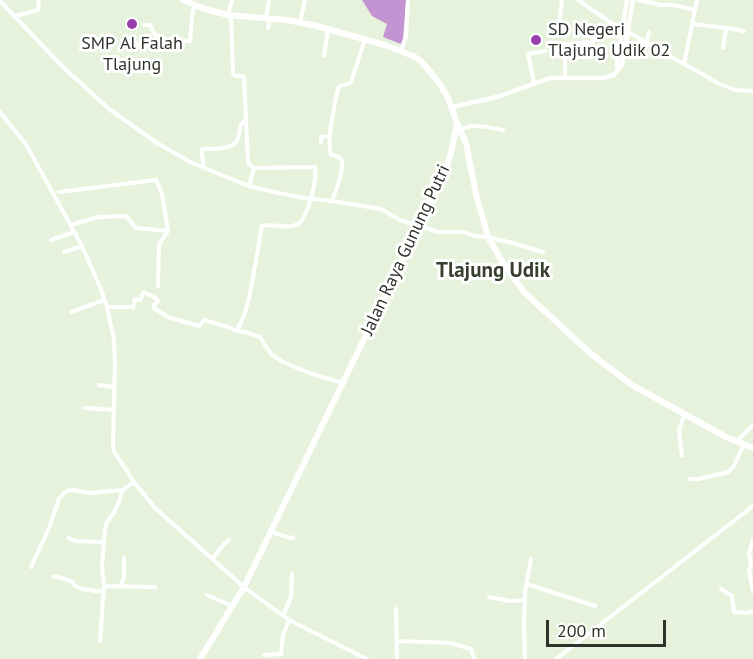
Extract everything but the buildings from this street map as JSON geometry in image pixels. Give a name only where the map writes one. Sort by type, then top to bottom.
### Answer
[{"type":"main road","name":"Jalan Raya Gunung Putri","points":[[183,0],[230,16],[300,22],[329,28],[413,56],[428,67],[440,84],[452,107],[457,123],[446,169],[244,587],[200,659]]},
{"type":"main road","points":[[457,123],[466,143],[476,194],[488,237],[516,283],[548,316],[632,385],[726,437],[753,448]]},
{"type":"street","points":[[15,16],[38,10],[39,0]]},
{"type":"street","points":[[232,0],[230,16],[233,73],[235,76],[243,75],[244,77],[249,165],[254,168],[315,167],[315,179],[305,216],[297,225],[262,226],[248,300],[244,316],[236,331]]},
{"type":"street","points":[[268,28],[269,0]]},
{"type":"street","points":[[300,22],[305,0]]},
{"type":"street","points":[[401,51],[406,30],[408,0]]},
{"type":"street","points":[[559,26],[562,0]]},
{"type":"street","points":[[578,0],[610,22],[731,89],[753,91]]},
{"type":"street","points":[[618,70],[617,62],[627,0]]},
{"type":"street","points":[[452,107],[497,97],[549,78],[610,77],[622,66],[633,0]]},
{"type":"street","points":[[639,0],[695,10]]},
{"type":"street","points":[[684,64],[697,0]]},
{"type":"street","points":[[0,2],[63,67],[109,109],[170,151],[204,168],[249,186],[280,194],[381,209],[400,220],[443,233],[459,231],[543,252]]},
{"type":"street","points":[[138,44],[191,40],[195,5]]},
{"type":"street","points":[[0,12],[8,10]]},
{"type":"street","points":[[565,78],[565,44],[593,42],[593,34],[606,33],[610,22]]},
{"type":"street","points":[[144,25],[149,24],[155,35],[162,37],[166,42]]},
{"type":"street","points":[[693,24],[744,31]]},
{"type":"street","points":[[324,56],[329,28]]},
{"type":"street","points":[[723,48],[726,28]]},
{"type":"street","points":[[646,42],[649,32]]},
{"type":"street","points":[[332,201],[342,165],[339,157],[330,154],[330,136],[338,88],[351,82],[365,39]]},
{"type":"street","points":[[534,83],[528,54],[546,51]]},
{"type":"street","points":[[565,57],[587,57]]},
{"type":"street","points":[[0,112],[2,118],[27,146],[82,246],[100,287],[114,340],[114,452],[134,482],[155,508],[244,587],[289,620],[367,659]]},
{"type":"street","points":[[204,168],[202,150],[220,149],[236,142],[240,125],[246,120]]},
{"type":"street","points":[[461,130],[475,126],[503,130]]},
{"type":"street","points":[[321,142],[321,137],[330,136]]},
{"type":"street","points":[[249,186],[254,168]]},
{"type":"street","points":[[59,192],[156,180],[162,194],[168,231],[159,244],[158,286]]},
{"type":"street","points":[[70,225],[98,217],[123,216],[127,217],[136,228],[168,231]]},
{"type":"street","points":[[51,240],[74,232]]},
{"type":"street","points":[[64,252],[82,246]]},
{"type":"street","points":[[107,308],[133,308],[135,299],[140,300],[144,292],[157,299],[154,308],[168,317],[200,326],[204,320],[249,333],[261,338],[271,354],[283,362],[343,383]]},
{"type":"street","points":[[71,312],[104,300]]},
{"type":"street","points":[[99,386],[114,387]]},
{"type":"street","points":[[85,408],[114,410]]},
{"type":"street","points":[[682,456],[679,431],[684,415]]},
{"type":"street","points":[[690,479],[729,472],[734,466],[741,443],[753,425]]},
{"type":"street","points":[[32,567],[63,494],[73,490],[90,493],[123,490],[134,482]]},
{"type":"street","points":[[100,641],[104,586],[102,566],[104,536],[107,522],[123,490]]},
{"type":"street","points":[[556,659],[753,506]]},
{"type":"street","points":[[270,532],[293,538]]},
{"type":"street","points":[[69,538],[76,541],[104,542]]},
{"type":"street","points":[[212,560],[229,540]]},
{"type":"street","points":[[753,540],[749,554],[751,564],[749,570],[753,592]]},
{"type":"street","points":[[121,586],[124,578],[124,558]]},
{"type":"street","points":[[525,659],[525,600],[531,559]]},
{"type":"street","points":[[283,616],[292,595],[292,574]]},
{"type":"street","points":[[54,576],[71,581],[82,590],[103,592]]},
{"type":"street","points":[[527,584],[595,606]]},
{"type":"street","points":[[104,586],[155,587]]},
{"type":"street","points":[[721,589],[732,596],[734,612],[753,611]]},
{"type":"street","points":[[207,595],[232,607]]},
{"type":"street","points":[[489,597],[510,601],[525,600]]},
{"type":"street","points":[[396,609],[398,659]]},
{"type":"street","points":[[264,655],[281,654],[283,635],[289,620]]},
{"type":"street","points":[[397,641],[451,643],[471,649],[474,659]]},
{"type":"shaded area","points":[[362,0],[406,0],[401,44],[383,37],[387,24],[372,16]]},
{"type":"place","name":"SMP Al Falah Tlajung","points":[[132,24]]},
{"type":"place","name":"SD Negeri Tlajung Udik 02","points":[[536,40]]},
{"type":"district","name":"Tlajung Udik","points":[[493,271]]}]
